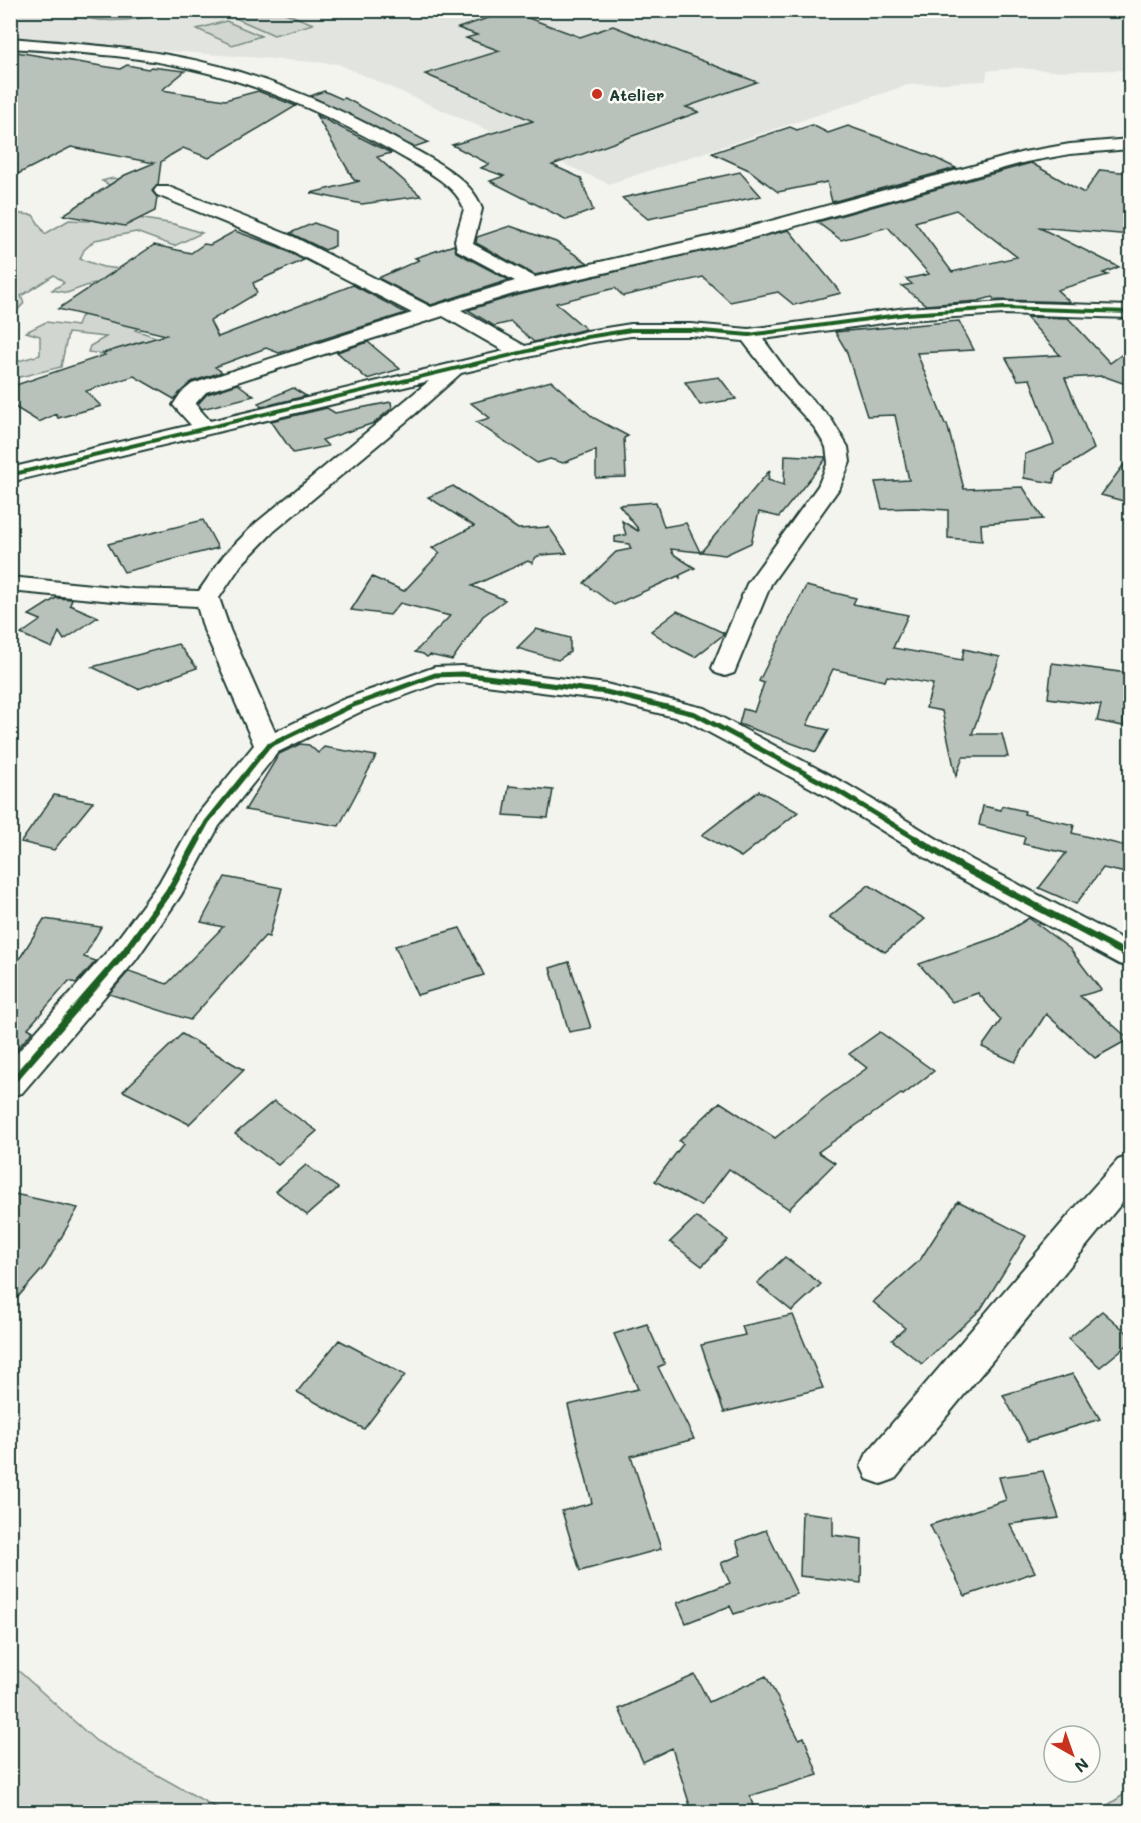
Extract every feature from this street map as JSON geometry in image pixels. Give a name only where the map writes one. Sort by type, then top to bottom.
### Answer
[{"type":"street","points":[[10,43],[116,53],[196,65],[257,84],[342,118],[421,160],[442,176],[470,201],[474,213],[464,246],[530,282]]},
{"type":"street","points":[[206,429],[184,405],[188,397],[199,388],[435,310],[530,282],[738,236],[1024,157],[1070,149],[1131,144]]},
{"type":"street","points":[[163,191],[287,241],[523,353]]},
{"type":"street","points":[[10,475],[587,337],[631,330],[691,330],[749,335],[906,314],[1004,308],[1131,312]]},
{"type":"street","points":[[725,668],[759,584],[829,486],[839,462],[837,447],[823,424],[790,389],[749,335]]},
{"type":"street","points":[[268,746],[217,630],[207,598],[219,576],[243,547],[276,516],[411,409],[455,369]]},
{"type":"street","points":[[10,584],[158,599],[207,598]]},
{"type":"street","points":[[10,1084],[124,954],[171,888],[207,822],[268,746],[351,706],[435,675],[462,674],[606,692],[694,714],[838,791],[962,867],[1131,956]]},
{"type":"street","points":[[881,1466],[1086,1219],[1131,1170]]},
{"type":"shaded area","points":[[10,11],[1130,11],[1130,70],[1053,71],[1018,68],[987,71],[986,81],[908,85],[609,184],[338,64],[23,40],[11,38]]},
{"type":"shaded area","points":[[64,11],[177,11],[135,19],[105,20],[77,16]]},
{"type":"shaded area","points":[[240,11],[280,11],[313,24],[274,35],[226,14]]},
{"type":"shaded area","points":[[226,21],[261,36],[232,45],[197,29]]},
{"type":"shaded area","points":[[113,178],[150,186],[114,214],[174,224],[202,233],[174,246],[136,232],[95,240],[84,250],[80,259],[103,267],[130,270],[165,312],[135,330],[156,337],[183,351],[155,360],[143,341],[101,354],[88,352],[90,346],[106,337],[68,333],[61,367],[16,378],[11,373],[11,363],[40,355],[40,336],[26,332],[46,322],[77,326],[80,317],[113,302],[129,287],[94,283],[67,293],[52,290],[64,283],[54,275],[21,296],[24,303],[11,317],[11,213],[33,215],[45,234],[69,220],[89,221],[100,204],[117,189],[102,181]]},
{"type":"shaded area","points":[[11,1664],[96,1741],[224,1812],[11,1812]]},
{"type":"shaded area","points":[[1130,1791],[1130,1812],[1097,1812],[1128,1792]]},
{"type":"building","name":"Atelier","points":[[509,11],[580,37],[613,26],[757,82],[686,107],[699,112],[552,165],[581,178],[593,210],[567,220],[490,181],[504,176],[481,168],[489,164],[452,145],[533,121],[425,74],[500,51],[466,38],[477,35],[458,28]]},
{"type":"building","points":[[10,51],[120,69],[127,65],[148,69],[151,67],[185,71],[162,90],[225,100],[258,91],[296,106],[209,158],[183,148],[161,162],[158,185],[152,191],[157,197],[155,211],[125,226],[63,215],[125,175],[154,163],[71,147],[10,178]]},
{"type":"building","points":[[324,91],[342,99],[345,98],[428,142],[414,147],[310,96]]},
{"type":"building","points":[[316,115],[391,153],[377,157],[421,196],[362,204],[311,193],[360,181],[354,180]]},
{"type":"building","points":[[812,125],[828,133],[848,126],[931,156],[956,168],[832,202],[827,182],[778,192],[749,170],[712,153],[790,127],[797,130]]},
{"type":"building","points":[[1031,163],[1084,193],[1100,170],[1131,173],[1131,235],[1038,227],[1119,267],[1103,273],[1108,275],[1057,290],[1070,302],[995,300],[992,297],[978,301],[926,305],[902,286],[912,284],[906,279],[929,274],[888,227],[841,240],[817,222]],"holes":[[[956,210],[1017,257],[952,272],[915,222]]]},
{"type":"building","points":[[740,172],[761,196],[648,219],[622,198]]},
{"type":"building","points":[[314,223],[335,231],[335,246],[325,250],[290,233]]},
{"type":"building","points":[[510,226],[556,242],[588,263],[535,275],[476,243],[477,237]]},
{"type":"building","points":[[789,230],[841,293],[794,305],[778,292],[730,302],[703,277],[623,296],[615,288],[556,303],[586,329],[534,342],[511,322],[494,326],[468,310],[514,296]]},
{"type":"building","points":[[235,231],[279,247],[304,260],[253,283],[257,293],[210,321],[218,337],[353,285],[406,313],[279,353],[266,348],[215,367],[222,372],[191,382],[174,399],[134,376],[86,391],[101,406],[58,418],[56,414],[39,422],[10,404],[10,387],[105,355],[103,353],[166,335],[58,309],[154,245],[191,253],[204,244],[210,245]]},
{"type":"building","points":[[454,245],[456,252],[509,280],[431,305],[378,278],[419,260],[415,258]]},
{"type":"building","points":[[1026,317],[1068,318],[1110,363],[1131,348],[1131,386],[1103,376],[1065,378],[1094,449],[1056,473],[1053,483],[1024,478],[1025,454],[1054,444],[1030,379],[1018,380],[1006,358],[1060,355]]},
{"type":"building","points":[[959,321],[974,350],[917,353],[945,424],[947,424],[964,489],[1023,487],[1043,519],[981,524],[982,541],[948,538],[948,510],[882,509],[875,482],[909,480],[895,415],[867,416],[846,350],[835,332]]},
{"type":"building","points":[[368,342],[400,369],[367,379],[337,352]]},
{"type":"building","points":[[719,377],[736,399],[700,405],[685,382]]},
{"type":"building","points":[[551,381],[594,418],[628,436],[624,438],[626,477],[596,478],[596,450],[563,463],[550,459],[537,463],[476,422],[490,418],[471,403]]},
{"type":"building","points":[[238,384],[254,396],[202,409],[198,404],[207,394]]},
{"type":"building","points":[[293,388],[306,396],[261,407],[258,403]]},
{"type":"building","points":[[391,402],[392,408],[374,423],[322,440],[328,446],[293,453],[271,421],[327,408],[335,413]]},
{"type":"building","points":[[785,455],[825,457],[825,460],[779,517],[759,512],[751,543],[725,555],[701,552],[770,470],[768,480],[784,485]]},
{"type":"building","points":[[1131,455],[1131,503],[1101,495]]},
{"type":"building","points":[[453,486],[518,529],[549,527],[567,553],[541,555],[536,557],[532,563],[528,561],[472,586],[505,600],[483,616],[452,660],[430,655],[427,657],[415,652],[450,616],[400,603],[390,615],[351,610],[372,577],[404,591],[440,553],[432,548],[474,526],[428,497]]},
{"type":"building","points":[[656,502],[664,527],[686,523],[700,552],[671,549],[673,554],[695,568],[680,575],[680,578],[678,576],[614,605],[584,583],[616,552],[631,549],[629,544],[615,542],[615,537],[626,535],[622,521],[639,530],[619,505]]},
{"type":"building","points":[[203,520],[218,548],[124,572],[108,544]]},
{"type":"building","points":[[806,586],[856,598],[853,604],[908,615],[893,648],[962,660],[964,649],[1000,657],[972,734],[1002,734],[1008,757],[963,757],[956,776],[942,711],[926,708],[933,684],[887,676],[885,681],[833,669],[807,725],[829,730],[816,752],[739,724],[743,709],[754,712],[764,683],[759,681]]},
{"type":"building","points":[[56,598],[72,599],[70,605],[98,617],[64,640],[59,632],[52,648],[21,634],[41,620],[29,615]]},
{"type":"building","points":[[677,611],[724,633],[695,657],[651,631]]},
{"type":"building","points":[[536,629],[570,638],[570,652],[558,660],[517,648]]},
{"type":"building","points":[[178,644],[197,668],[138,689],[92,667]]},
{"type":"building","points":[[1052,663],[1127,673],[1123,726],[1097,721],[1101,705],[1048,698]]},
{"type":"building","points":[[300,744],[309,745],[318,753],[324,747],[376,756],[339,826],[245,810],[279,754]]},
{"type":"building","points":[[509,786],[553,790],[548,818],[504,815]]},
{"type":"building","points":[[759,791],[798,812],[741,857],[702,835]]},
{"type":"building","points":[[54,795],[93,802],[54,850],[21,842]]},
{"type":"building","points":[[983,806],[1001,810],[1002,806],[1025,811],[1024,814],[1074,825],[1072,833],[1131,847],[1126,873],[1103,868],[1076,904],[1039,888],[1066,853],[1023,844],[1025,837],[979,825]]},
{"type":"building","points":[[225,877],[282,888],[269,937],[265,936],[190,1020],[109,994],[129,971],[167,984],[223,927],[201,922]]},
{"type":"building","points":[[869,885],[925,919],[885,952],[829,917]]},
{"type":"building","points":[[1029,918],[1070,949],[1101,990],[1080,996],[1129,1039],[1095,1058],[1046,1014],[1015,1062],[982,1047],[1001,1020],[978,993],[952,1002],[919,964],[1000,936]]},
{"type":"building","points":[[44,919],[101,927],[84,957],[96,961],[76,983],[69,981],[28,1028],[33,1031],[10,1057],[10,955],[20,958]]},
{"type":"building","points":[[460,928],[484,975],[417,995],[395,946]]},
{"type":"building","points":[[569,962],[591,1028],[569,1032],[550,968]]},
{"type":"building","points":[[880,1032],[934,1071],[903,1095],[901,1094],[818,1152],[835,1163],[789,1209],[729,1169],[701,1206],[655,1181],[683,1144],[679,1141],[720,1102],[775,1138],[867,1068],[849,1054]]},
{"type":"building","points":[[182,1034],[244,1070],[189,1124],[123,1091]]},
{"type":"building","points":[[274,1101],[317,1131],[278,1165],[235,1134]]},
{"type":"building","points":[[306,1165],[338,1188],[307,1215],[276,1191]]},
{"type":"building","points":[[10,1193],[78,1208],[45,1266],[10,1306]]},
{"type":"building","points":[[958,1201],[1026,1236],[981,1309],[922,1364],[892,1340],[905,1328],[873,1302],[920,1260]]},
{"type":"building","points":[[696,1217],[728,1240],[702,1266],[670,1242]]},
{"type":"building","points":[[785,1257],[821,1284],[792,1311],[757,1283]]},
{"type":"building","points":[[1102,1311],[1131,1336],[1131,1342],[1100,1367],[1068,1339]]},
{"type":"building","points":[[793,1315],[823,1388],[724,1412],[701,1345],[745,1335],[742,1326]]},
{"type":"building","points":[[647,1324],[665,1364],[658,1367],[694,1439],[631,1456],[661,1549],[580,1571],[562,1511],[592,1503],[568,1405],[638,1389],[614,1334]]},
{"type":"building","points":[[339,1340],[405,1375],[364,1429],[297,1392]]},
{"type":"building","points":[[1073,1374],[1100,1419],[1028,1441],[1003,1395]]},
{"type":"building","points":[[1043,1471],[1059,1518],[1010,1524],[1035,1572],[965,1596],[930,1525],[1006,1500],[999,1477]]},
{"type":"building","points":[[802,1512],[833,1516],[833,1535],[862,1539],[861,1583],[800,1576]]},
{"type":"building","points":[[766,1530],[797,1594],[734,1614],[730,1606],[686,1623],[677,1603],[730,1583],[721,1563],[741,1555],[736,1541]]},
{"type":"building","points":[[695,1675],[709,1702],[766,1676],[799,1739],[804,1737],[818,1775],[750,1796],[755,1812],[692,1812],[672,1748],[643,1762],[619,1709]]},
{"type":"cycle path","points":[[10,475],[587,337],[631,330],[691,330],[749,335],[906,314],[1004,308],[1130,312]]},
{"type":"cycle path","points":[[10,1084],[124,953],[171,888],[207,822],[268,746],[351,706],[435,675],[462,674],[606,692],[695,714],[838,791],[962,867],[1130,956]]},
{"type":"place","name":"Atelier","points":[[597,94]]}]
